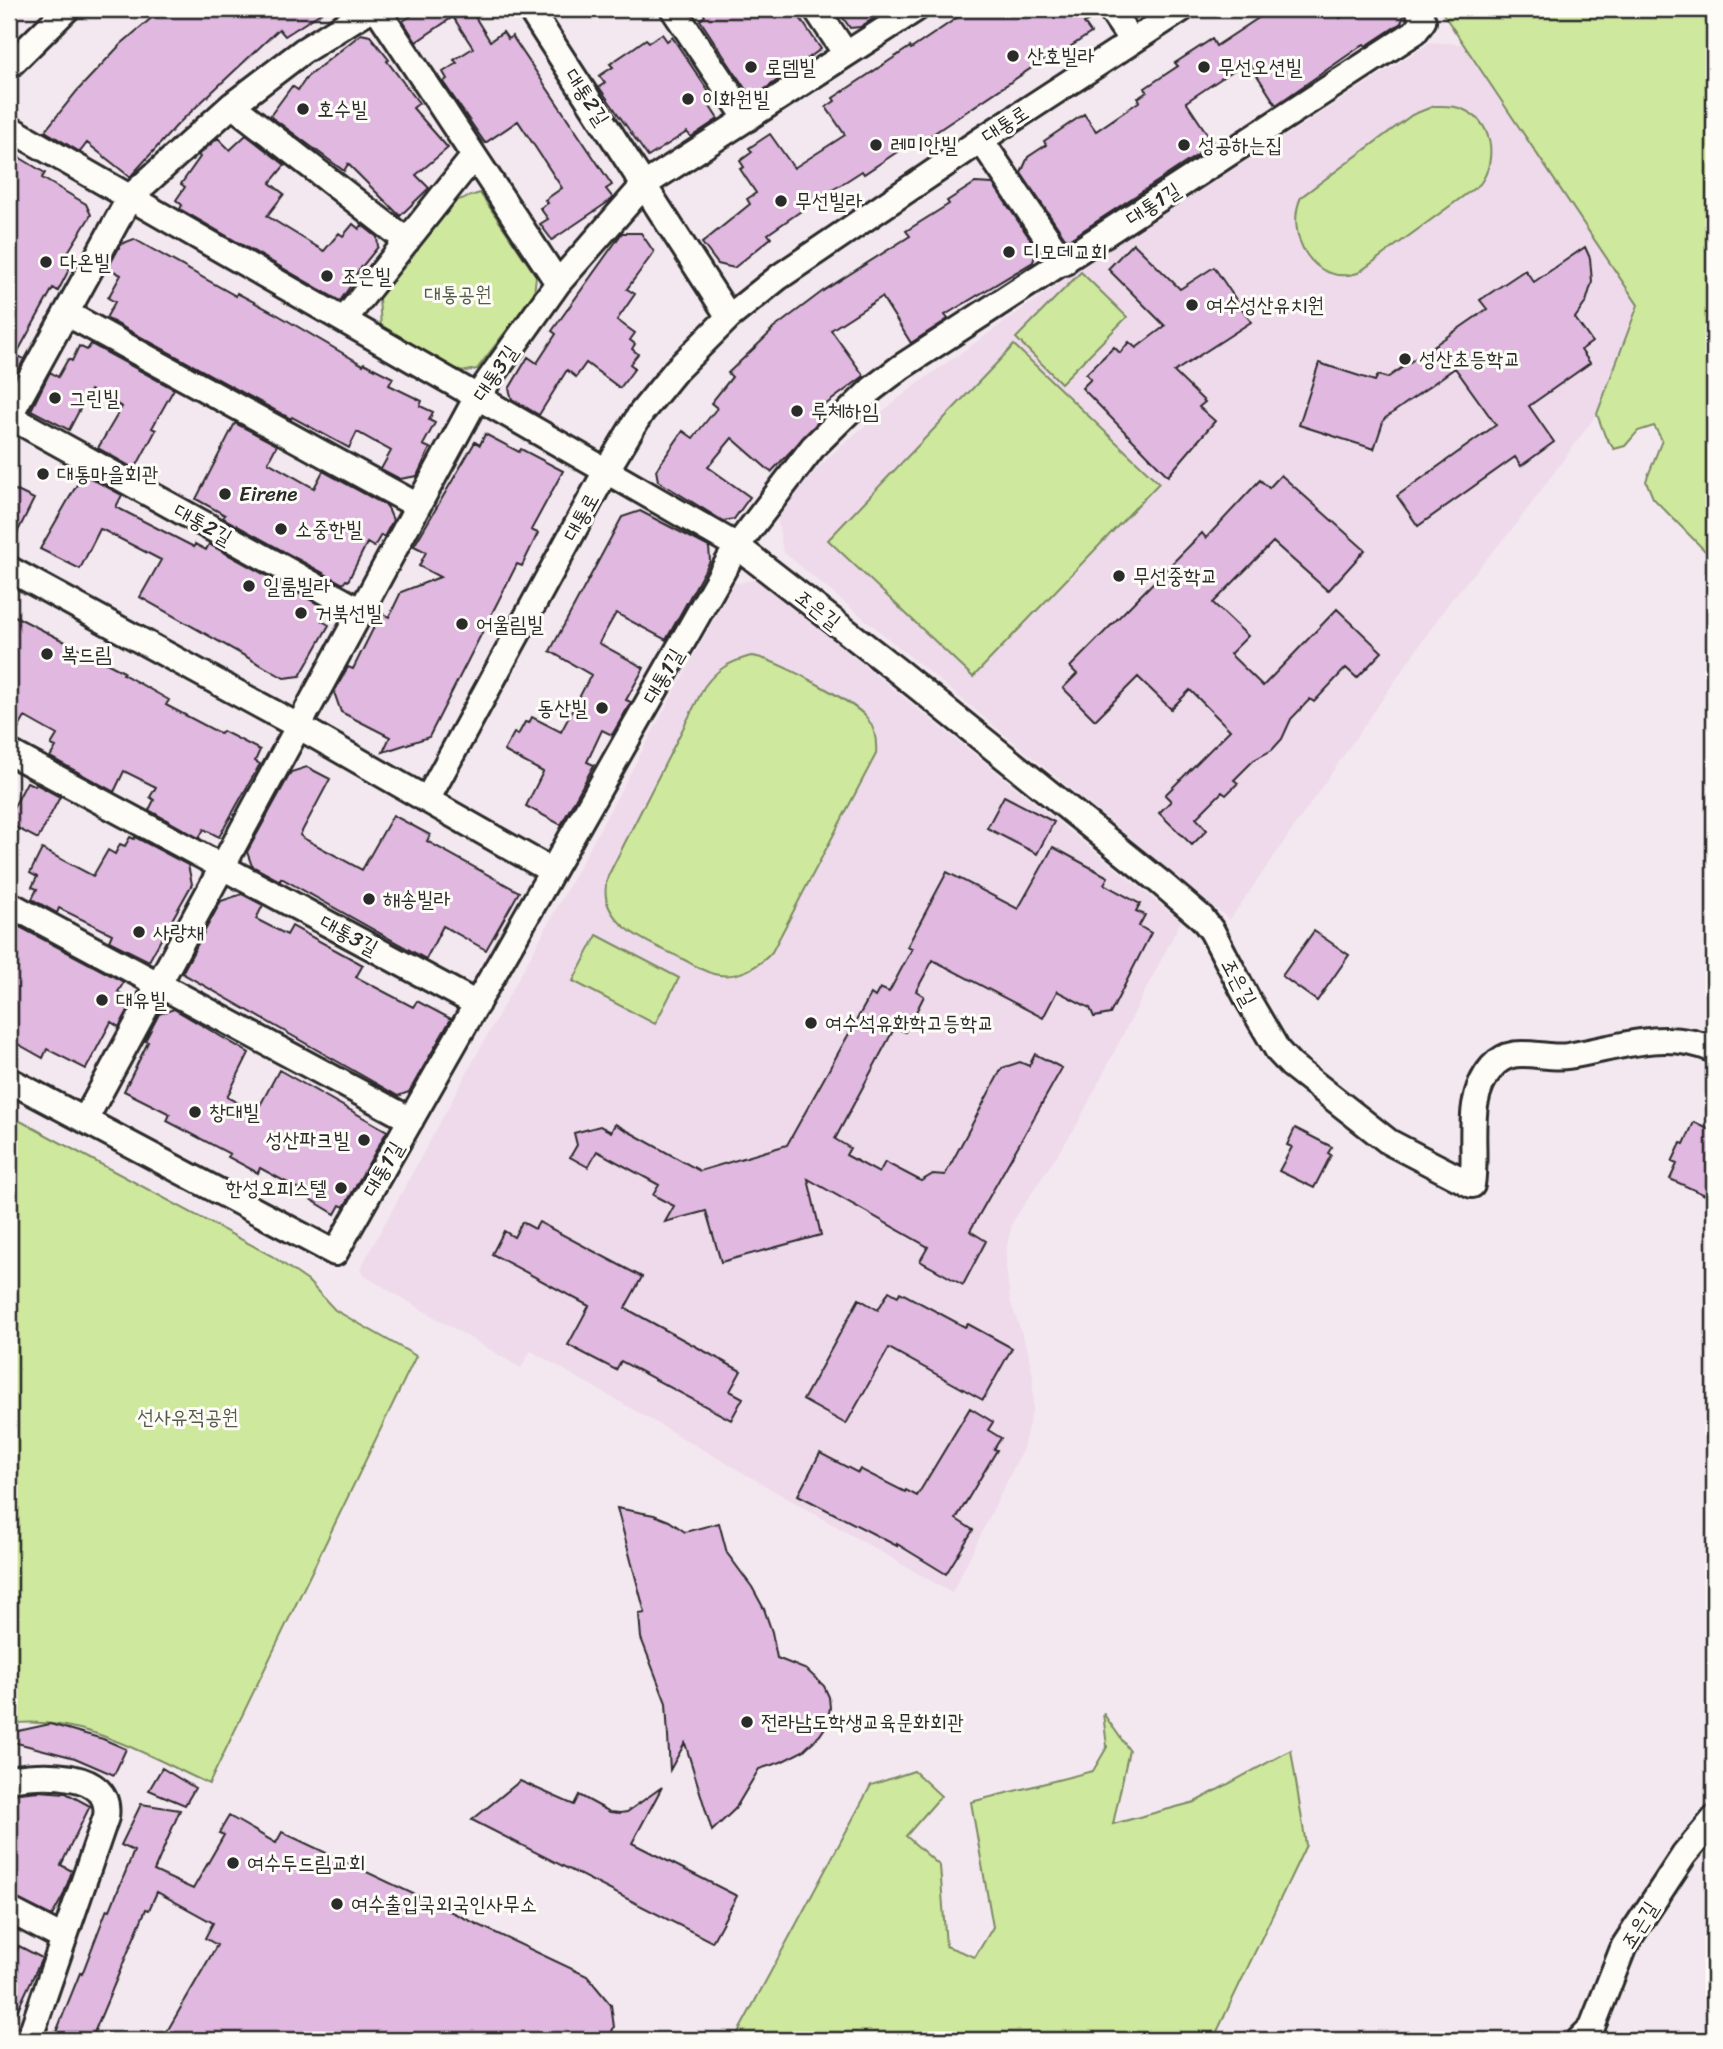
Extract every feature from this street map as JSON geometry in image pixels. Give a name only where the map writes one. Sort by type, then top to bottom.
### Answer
[{"type":"street","points":[[9,66],[66,9]]},
{"type":"street","name":"대통2길","points":[[361,611],[9,417],[130,197],[232,105],[303,51],[370,9]]},
{"type":"street","points":[[377,9],[558,283]]},
{"type":"street","name":"대통2길","points":[[530,9],[729,317]]},
{"type":"street","points":[[673,9],[747,119]]},
{"type":"street","points":[[817,9],[846,54]]},
{"type":"street","name":"대통3길","points":[[85,1120],[477,397],[558,283],[645,185],[916,9]]},
{"type":"street","points":[[1110,9],[1132,41]]},
{"type":"street","name":"대통로","points":[[427,800],[606,471],[641,413],[729,317],[779,277],[981,140],[1182,9]]},
{"type":"street","name":"대통1길","points":[[9,1080],[335,1253],[737,547],[813,447],[872,389],[901,367],[1415,32],[1423,21],[1418,9]]},
{"type":"street","points":[[232,105],[407,241]]},
{"type":"street","points":[[9,128],[737,547]]},
{"type":"street","points":[[981,140],[1064,262]]},
{"type":"street","points":[[344,320],[474,156]]},
{"type":"street","points":[[66,313],[418,506]]},
{"type":"street","name":"조은길","points":[[737,547],[910,680],[1202,918],[1212,931],[1278,1051],[1291,1065],[1389,1142],[1460,1179],[1472,1185],[1472,1118],[1481,1086],[1493,1066],[1500,1060],[1527,1053],[1566,1056],[1648,1039],[1690,1042],[1714,1050]]},
{"type":"street","points":[[9,569],[298,726],[552,871]]},
{"type":"street","points":[[9,752],[222,867]]},
{"type":"street","name":"대통3길","points":[[222,867],[477,1004]]},
{"type":"street","points":[[9,904],[411,1119]]},
{"type":"street","points":[[9,1779],[65,1777],[91,1785],[100,1790],[106,1798],[106,1817],[29,2040]]},
{"type":"street","name":"조은길","points":[[1579,2040],[1596,2019],[1624,1946],[1684,1855],[1714,1819]]},
{"type":"street","points":[[9,1910],[63,1938]]},
{"type":"shaded area","points":[[1431,42],[1464,44],[1638,305],[1597,414],[1515,526],[1451,600],[1230,920],[783,552],[776,510],[840,446],[914,386],[1088,263]]},
{"type":"shaded area","name":"여수석유화학고등학교","points":[[757,579],[1181,921],[1077,1125],[1012,1223],[1006,1266],[1010,1300],[1028,1351],[1033,1376],[1033,1408],[1022,1451],[952,1593],[531,1351],[521,1368],[366,1277],[360,1269],[733,584]]},
{"type":"green space","points":[[1440,9],[1714,9],[1714,560],[1653,498],[1646,481],[1662,440],[1654,426],[1638,431],[1625,446],[1614,449],[1605,436],[1597,414],[1638,305]]},
{"type":"green space","points":[[1434,106],[1462,109],[1480,122],[1486,131],[1489,163],[1480,184],[1358,273],[1342,275],[1328,272],[1316,265],[1300,241],[1297,212],[1301,197],[1412,115]]},
{"type":"green space","name":"대통공원","points":[[480,193],[536,276],[534,294],[477,369],[456,373],[381,327],[379,298],[452,202]]},
{"type":"green space","points":[[1081,272],[1127,317],[1061,383],[1016,338]]},
{"type":"green space","points":[[1014,345],[1159,483],[973,677],[828,540]]},
{"type":"green space","points":[[751,656],[793,671],[859,711],[874,730],[876,754],[772,952],[748,970],[734,975],[719,975],[699,968],[626,928],[608,906],[605,892],[608,876],[704,687],[724,667]]},
{"type":"green space","points":[[597,935],[679,978],[655,1024],[573,981]]},
{"type":"green space","name":"선사유적공원","points":[[9,1115],[272,1256],[308,1281],[335,1310],[416,1356],[209,1784],[112,1739],[87,1731],[61,1725],[9,1724]]},
{"type":"green space","points":[[1103,1713],[1129,1750],[1113,1824],[1195,1802],[1291,1750],[1306,1845],[1213,2040],[734,2040],[871,1785],[914,1771],[941,1796],[906,1836],[940,1866],[946,1946],[975,1957],[993,1927],[971,1802],[1093,1771],[1107,1747]]},
{"type":"building","points":[[162,9],[227,9],[235,19],[251,9],[327,9],[285,36],[279,29],[178,124],[130,177],[87,143],[80,152],[45,131],[77,91],[121,44]]},
{"type":"building","points":[[407,9],[470,9],[490,41],[503,32],[508,39],[512,36],[612,185],[606,189],[613,198],[552,240],[540,224],[548,219],[540,208],[548,203],[545,200],[562,188],[518,121],[485,143],[443,82],[447,79],[443,72],[457,63],[454,60],[473,48],[453,17],[416,42],[403,21],[411,16]]},
{"type":"building","points":[[701,9],[794,9],[821,49],[758,94],[748,93],[700,20],[705,16]]},
{"type":"building","points":[[837,9],[888,9],[860,27],[850,28]]},
{"type":"building","points":[[970,9],[1095,9],[1097,15],[1084,23],[1091,33],[1053,58],[1051,55],[918,144],[915,140],[864,174],[862,171],[814,202],[768,234],[771,238],[734,268],[718,264],[702,243],[750,204],[747,199],[756,193],[740,169],[744,167],[740,161],[752,152],[749,148],[770,134],[794,168],[845,135],[826,107],[835,101],[833,98]]},
{"type":"building","points":[[1272,9],[1334,9],[1340,18],[1353,9],[1403,9],[1404,15],[1401,23],[1366,46],[1364,44],[1276,105],[1251,66],[1241,73],[1237,68],[1186,102],[1214,144],[1070,239],[1065,238],[1021,173],[1028,157],[1046,145],[1044,141],[1084,114],[1096,131],[1140,101],[1138,98],[1147,92],[1145,88],[1178,66],[1175,63],[1212,39],[1216,46]]},
{"type":"building","points":[[361,34],[370,36],[389,60],[387,61],[419,103],[413,108],[448,148],[416,175],[429,188],[400,216],[348,164],[344,171],[270,116],[292,86],[298,90],[307,77]]},
{"type":"building","points":[[662,34],[667,41],[672,37],[713,98],[707,102],[718,119],[691,137],[687,132],[648,157],[599,87],[605,83],[599,76],[613,67],[610,64],[646,39],[649,42]]},
{"type":"building","points":[[246,135],[285,165],[270,183],[284,194],[267,216],[324,251],[339,233],[343,236],[353,224],[359,229],[362,225],[377,237],[378,247],[356,274],[358,275],[340,301],[180,209],[182,205],[176,200],[185,187],[181,184],[200,157],[198,155],[218,138],[230,150]]},
{"type":"building","points":[[9,151],[45,173],[42,178],[86,204],[91,215],[68,252],[76,256],[58,291],[53,288],[16,355],[24,359],[12,382],[9,380]]},
{"type":"building","points":[[975,183],[993,184],[1037,249],[1033,262],[945,315],[948,319],[911,343],[882,297],[831,330],[864,376],[821,408],[827,413],[771,472],[732,438],[708,467],[750,497],[734,519],[723,521],[658,481],[656,470],[683,431],[693,438],[717,408],[711,403],[732,377],[728,373],[770,331],[823,291],[910,236],[906,231],[949,204],[947,201]]},
{"type":"building","points":[[622,233],[641,233],[654,252],[627,289],[635,294],[617,320],[635,333],[630,340],[635,344],[632,349],[638,354],[630,364],[635,368],[620,388],[586,363],[576,377],[567,370],[539,415],[512,399],[509,389],[528,357],[537,363],[556,334],[552,331]]},
{"type":"building","points":[[134,239],[236,296],[237,293],[278,315],[363,365],[364,363],[393,378],[389,385],[422,401],[420,406],[433,412],[429,420],[435,423],[423,445],[430,448],[417,476],[400,479],[381,469],[391,451],[357,432],[349,448],[106,318],[115,302],[108,298],[121,275],[108,268],[121,244]]},
{"type":"building","points":[[1133,243],[1180,289],[1214,267],[1251,322],[1174,372],[1205,402],[1199,407],[1215,421],[1168,476],[1082,388],[1091,379],[1086,374],[1114,347],[1120,353],[1129,342],[1136,348],[1165,326],[1108,269]]},
{"type":"building","name":"성산초등학교","points":[[1585,247],[1590,258],[1592,282],[1586,302],[1575,318],[1592,342],[1581,350],[1590,363],[1529,406],[1554,442],[1521,466],[1515,457],[1418,526],[1397,496],[1496,425],[1455,368],[1384,419],[1374,449],[1299,425],[1319,363],[1375,381],[1378,375],[1387,378],[1487,309],[1480,300],[1525,270],[1534,282]]},
{"type":"building","points":[[91,344],[174,389],[152,428],[156,430],[135,469],[98,448],[122,407],[90,390],[69,430],[31,410],[50,372],[58,377],[68,359],[72,361],[79,346],[87,350]]},
{"type":"building","points":[[235,423],[277,445],[268,462],[314,488],[323,471],[387,506],[393,520],[384,537],[381,535],[374,547],[367,543],[348,581],[343,584],[223,518],[225,515],[196,499]]},
{"type":"building","points":[[485,434],[563,471],[531,530],[538,533],[522,566],[517,564],[429,737],[383,752],[390,737],[341,712],[334,692],[348,667],[353,669],[381,613],[389,617],[401,592],[440,577],[419,566],[426,552],[414,546],[475,442],[480,445]]},
{"type":"building","points":[[83,474],[122,495],[116,507],[194,547],[195,544],[206,550],[209,544],[329,610],[322,621],[329,625],[300,676],[284,678],[140,597],[161,560],[103,530],[100,529],[80,569],[40,549]]},
{"type":"building","name":"무선중학교","points":[[1281,475],[1365,550],[1328,591],[1273,542],[1213,603],[1248,636],[1230,654],[1263,686],[1337,609],[1382,652],[1357,678],[1346,668],[1314,702],[1310,699],[1291,719],[1282,739],[1272,750],[1254,760],[1234,780],[1238,783],[1226,795],[1222,792],[1196,818],[1207,830],[1192,845],[1159,813],[1171,801],[1165,795],[1230,730],[1190,690],[1171,709],[1138,677],[1095,720],[1063,688],[1077,674],[1070,667],[1202,533],[1206,538],[1260,480],[1269,488]]},
{"type":"building","points":[[9,487],[34,499],[9,549]]},
{"type":"building","points":[[640,511],[709,547],[710,561],[666,640],[616,613],[599,643],[644,668],[626,700],[631,702],[612,735],[602,730],[587,762],[594,765],[561,825],[526,806],[543,772],[504,751],[514,733],[518,735],[525,722],[529,723],[532,717],[561,732],[591,675],[550,651],[622,517]]},
{"type":"building","points":[[9,613],[124,672],[123,674],[169,700],[166,705],[221,734],[223,731],[260,750],[255,761],[260,764],[219,837],[204,829],[199,838],[149,810],[154,800],[150,797],[156,787],[124,771],[114,792],[50,757],[56,747],[51,745],[57,735],[25,717],[13,738],[9,737]]},
{"type":"building","points":[[307,767],[330,779],[300,835],[303,838],[362,870],[393,815],[430,835],[427,841],[519,892],[486,950],[443,926],[426,959],[281,878],[280,881],[252,866],[247,852],[291,772]]},
{"type":"building","points":[[27,782],[60,797],[38,839],[9,824],[9,816]]},
{"type":"building","points":[[1004,796],[1054,822],[1037,854],[987,828]]},
{"type":"building","points":[[130,837],[135,837],[188,865],[192,884],[149,961],[109,941],[112,934],[59,908],[57,913],[32,899],[37,889],[32,887],[37,877],[30,873],[42,849],[93,876],[108,850],[115,854],[120,844],[125,846]]},
{"type":"building","points":[[1053,847],[1108,877],[1104,884],[1140,904],[1136,911],[1145,915],[1139,926],[1151,933],[1110,1014],[1094,1017],[1090,1008],[1057,991],[1043,1018],[933,960],[916,991],[924,996],[914,1016],[905,1032],[895,1027],[835,1139],[850,1148],[846,1155],[879,1173],[885,1162],[921,1181],[933,1174],[945,1175],[1002,1068],[1020,1062],[1029,1066],[1035,1054],[1062,1068],[970,1231],[986,1241],[963,1285],[920,1261],[928,1247],[808,1179],[821,1235],[721,1262],[706,1211],[665,1222],[674,1206],[653,1195],[659,1185],[597,1151],[588,1167],[570,1157],[577,1145],[574,1133],[600,1126],[611,1132],[615,1124],[700,1171],[787,1145],[871,994],[875,997],[880,988],[889,992],[912,949],[907,947],[947,872],[1018,909]]},
{"type":"building","points":[[242,894],[263,905],[256,919],[287,935],[292,926],[363,965],[356,977],[413,1007],[417,1001],[451,1019],[409,1092],[398,1096],[182,973],[221,901]]},
{"type":"building","points":[[18,926],[124,982],[118,992],[128,998],[126,1002],[131,1005],[119,1027],[111,1022],[86,1069],[47,1049],[43,1058],[9,1039],[9,942]]},
{"type":"building","points":[[1314,931],[1349,955],[1317,1001],[1282,976]]},
{"type":"building","points":[[174,1009],[249,1053],[227,1097],[256,1113],[279,1070],[387,1131],[344,1207],[340,1205],[335,1214],[310,1199],[312,1196],[260,1168],[258,1173],[228,1157],[230,1154],[167,1121],[170,1114],[124,1091],[159,1014]]},
{"type":"building","points":[[1694,1122],[1714,1132],[1714,1175],[1705,1195],[1670,1179],[1677,1164],[1672,1162]]},
{"type":"building","points":[[1295,1128],[1332,1147],[1328,1153],[1331,1155],[1314,1188],[1279,1171],[1292,1147],[1287,1145]]},
{"type":"building","points":[[522,1222],[535,1229],[539,1222],[642,1277],[625,1308],[741,1371],[730,1391],[743,1398],[731,1420],[621,1361],[616,1370],[568,1345],[589,1306],[492,1254],[504,1231],[514,1237]]},
{"type":"building","points":[[889,1291],[898,1296],[900,1292],[965,1327],[968,1324],[1012,1348],[983,1400],[889,1348],[846,1424],[803,1400],[859,1299],[878,1310]]},
{"type":"building","points":[[970,1408],[993,1422],[988,1430],[1001,1438],[994,1449],[997,1450],[956,1519],[973,1530],[946,1574],[897,1544],[798,1495],[820,1453],[858,1473],[860,1469],[917,1496]]},
{"type":"building","name":"전라남도학생교육문화회관","points":[[617,1508],[654,1515],[685,1532],[719,1523],[727,1553],[752,1587],[764,1609],[777,1658],[807,1670],[824,1686],[829,1697],[830,1708],[826,1726],[820,1735],[803,1751],[759,1769],[735,1809],[712,1831],[685,1743],[670,1770],[666,1703],[641,1638],[639,1614],[645,1613]]},
{"type":"building","points":[[50,1724],[103,1739],[126,1749],[114,1775],[75,1758],[9,1741],[9,1733]]},
{"type":"building","points":[[162,1768],[195,1788],[185,1805],[149,1790]]},
{"type":"building","points":[[520,1781],[574,1805],[579,1795],[610,1812],[620,1813],[627,1812],[662,1787],[632,1843],[737,1896],[712,1942],[472,1820]]},
{"type":"building","points":[[39,1791],[66,1793],[90,1806],[61,1865],[72,1871],[52,1916],[9,1895],[9,1794]]},
{"type":"building","name":"여수출입국외국인사무소","points":[[141,1804],[180,1810],[154,1871],[193,1889],[224,1835],[219,1833],[229,1816],[276,1843],[282,1832],[587,1976],[611,2005],[614,2027],[608,2040],[162,2040],[217,1945],[205,1938],[213,1923],[157,1892],[149,1910],[146,1909],[91,2040],[69,2040],[55,2035],[134,1851],[121,1845]]},
{"type":"building","points":[[19,1946],[42,1958],[9,2028],[9,1951],[15,1955]]},
{"type":"place","name":"산호빌라","points":[[1013,56]]},
{"type":"place","name":"로뎀빌","points":[[751,67]]},
{"type":"place","name":"무선오션빌","points":[[1204,67]]},
{"type":"place","name":"이화원빌","points":[[688,99]]},
{"type":"place","name":"호수빌","points":[[303,109]]},
{"type":"place","name":"레미안빌","points":[[876,145]]},
{"type":"place","name":"성공하는집","points":[[1184,145]]},
{"type":"place","name":"무선빌라","points":[[781,201]]},
{"type":"place","name":"디모데교회","points":[[1009,252]]},
{"type":"place","name":"다온빌","points":[[46,262]]},
{"type":"place","name":"조은빌","points":[[327,276]]},
{"type":"place","name":"여수성산유치원","points":[[1192,305]]},
{"type":"place","name":"성산초등학교","points":[[1405,359]]},
{"type":"place","name":"그린빌","points":[[55,398]]},
{"type":"place","name":"루체하임","points":[[797,411]]},
{"type":"place","name":"대통마을회관","points":[[43,474]]},
{"type":"place","name":"Eirene","points":[[225,494]]},
{"type":"place","name":"소중한빌","points":[[281,529]]},
{"type":"place","name":"무선중학교","points":[[1119,576]]},
{"type":"place","name":"일룸빌라","points":[[249,586]]},
{"type":"place","name":"거북선빌","points":[[301,613]]},
{"type":"place","name":"어울림빌","points":[[462,624]]},
{"type":"place","name":"복드림","points":[[47,654]]},
{"type":"place","name":"동산빌","points":[[602,708]]},
{"type":"place","name":"해송빌라","points":[[369,899]]},
{"type":"place","name":"사랑채","points":[[139,932]]},
{"type":"place","name":"대유빌","points":[[102,1000]]},
{"type":"place","name":"여수석유화학고등학교","points":[[811,1023]]},
{"type":"place","name":"창대빌","points":[[195,1112]]},
{"type":"place","name":"성산파크빌","points":[[364,1140]]},
{"type":"place","name":"한성오피스텔","points":[[341,1188]]},
{"type":"place","name":"전라남도학생교육문화회관","points":[[747,1722]]},
{"type":"place","name":"여수두드림교회","points":[[233,1863]]},
{"type":"place","name":"여수출입국외국인사무소","points":[[337,1904]]}]
